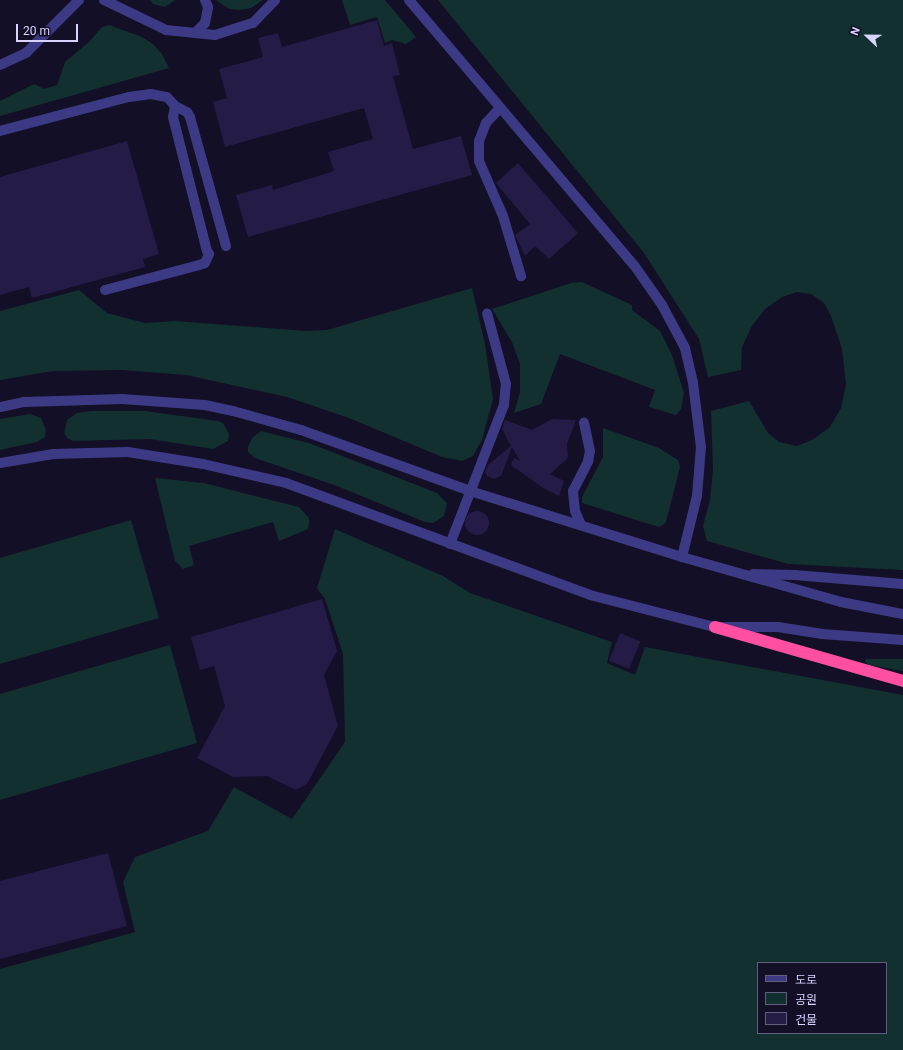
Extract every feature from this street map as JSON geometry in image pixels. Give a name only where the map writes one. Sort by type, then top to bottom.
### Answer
[{"type":"highway","points":[[715,627],[903,681]]},
{"type":"lane","points":[[0,65],[26,53],[80,0]]},
{"type":"lane","points":[[104,0],[166,30],[215,35],[254,23],[275,0]]},
{"type":"lane","points":[[195,33],[205,23],[208,7],[205,0]]},
{"type":"lane","points":[[409,0],[634,265],[662,305],[685,348],[693,383],[701,447],[697,496],[682,557]]},
{"type":"lane","points":[[0,131],[142,94],[167,97],[174,106],[187,112],[190,117],[226,246]]},
{"type":"lane","points":[[105,290],[199,266],[205,263],[208,252],[173,116],[174,106]]},
{"type":"lane","points":[[500,108],[486,123],[479,141],[478,156],[503,216],[521,276]]},
{"type":"lane","points":[[450,544],[504,405],[506,393],[506,384],[487,313]]},
{"type":"lane","points":[[0,407],[24,402],[70,398],[122,398],[205,405],[301,430],[470,491],[682,557],[841,602],[903,614]]},
{"type":"lane","points":[[581,525],[575,510],[573,491],[588,461],[590,451],[584,423]]},
{"type":"lane","points":[[0,463],[53,454],[91,452],[128,452],[182,460],[286,483],[590,595],[715,627],[778,627],[822,634],[903,640]]},
{"type":"lane","points":[[740,574],[795,575],[903,584]]},
{"type":"green space","points":[[150,0],[175,0],[165,7],[153,4]]},
{"type":"green space","points":[[216,0],[263,0],[251,8],[240,10],[229,9]]},
{"type":"green space","points":[[342,0],[385,0],[416,37],[406,44],[392,40],[385,43],[377,17],[350,25]]},
{"type":"green space","points":[[438,0],[903,0],[903,570],[788,564],[707,541],[703,526],[710,500],[713,470],[711,411],[749,401],[768,433],[779,442],[797,446],[812,440],[830,427],[841,408],[846,384],[842,349],[831,316],[824,303],[811,294],[797,292],[782,297],[765,309],[752,326],[742,347],[741,370],[708,377],[699,339],[644,253]]},
{"type":"green space","points":[[109,25],[142,37],[153,44],[162,54],[169,68],[0,116],[0,101],[34,84],[44,89],[57,85],[65,62],[89,42],[102,27]]},
{"type":"green space","points":[[582,282],[632,305],[632,310],[660,331],[672,355],[684,393],[681,409],[676,415],[649,407],[655,390],[560,354],[541,404],[514,413],[520,392],[520,364],[512,342],[492,309],[571,283]]},
{"type":"green space","points":[[472,288],[485,344],[493,399],[482,440],[473,456],[462,461],[442,457],[349,418],[287,397],[186,375],[122,370],[53,371],[0,380],[0,311],[79,290],[107,313],[145,323],[175,321],[306,331],[327,330]]},
{"type":"green space","points":[[91,411],[145,411],[218,421],[223,423],[229,434],[228,441],[213,449],[150,439],[73,441],[67,438],[64,433],[67,420],[77,413]]},
{"type":"green space","points":[[30,414],[41,418],[46,430],[45,437],[37,442],[0,450],[0,419]]},
{"type":"green space","points":[[603,428],[659,448],[678,460],[680,467],[666,522],[663,525],[659,527],[582,503],[582,497],[603,457]]},
{"type":"green space","points":[[261,431],[309,443],[437,493],[447,503],[444,516],[433,523],[425,522],[337,486],[255,458],[248,452],[248,447],[252,438]]},
{"type":"green space","points":[[155,478],[204,483],[299,507],[309,518],[308,529],[279,541],[273,522],[189,546],[194,565],[183,569],[175,561]]},
{"type":"green space","points":[[131,520],[159,618],[0,664],[0,558]]},
{"type":"green space","points":[[335,529],[443,576],[470,593],[612,642],[607,663],[635,675],[645,647],[903,695],[903,1050],[0,1050],[0,969],[135,932],[123,882],[135,857],[208,831],[234,787],[292,819],[345,742],[343,654],[325,599],[317,588]]},
{"type":"green space","points":[[170,645],[197,743],[0,800],[0,694]]},
{"type":"green space","points":[[866,659],[903,659],[903,671],[869,665],[865,662]]},
{"type":"building","points":[[377,20],[384,46],[392,43],[400,75],[393,76],[413,149],[461,136],[472,175],[248,237],[236,195],[272,185],[273,190],[334,171],[328,152],[373,139],[364,108],[225,147],[213,102],[227,98],[219,69],[263,57],[258,38],[278,33],[282,47]]},
{"type":"building","points":[[127,141],[159,254],[143,259],[145,267],[32,298],[29,287],[0,295],[0,177]]},
{"type":"building","points":[[518,163],[578,233],[549,259],[535,246],[525,256],[515,235],[530,224],[496,183]]},
{"type":"building","points":[[552,419],[576,420],[567,444],[568,458],[550,474],[564,481],[559,496],[543,488],[511,465],[514,458],[520,461],[512,447],[501,476],[494,479],[487,476],[485,472],[488,465],[511,446],[502,429],[505,420],[532,430]]},
{"type":"building","points":[[477,511],[482,512],[488,518],[488,528],[482,534],[477,535],[472,534],[466,528],[465,523],[466,518],[472,512]]},
{"type":"building","points":[[322,599],[337,651],[324,675],[338,726],[307,784],[296,790],[267,776],[233,777],[197,758],[225,706],[214,666],[200,670],[191,637]]},
{"type":"building","points":[[620,633],[640,641],[629,669],[609,661]]},
{"type":"building","points":[[108,853],[127,926],[0,959],[0,881]]}]
